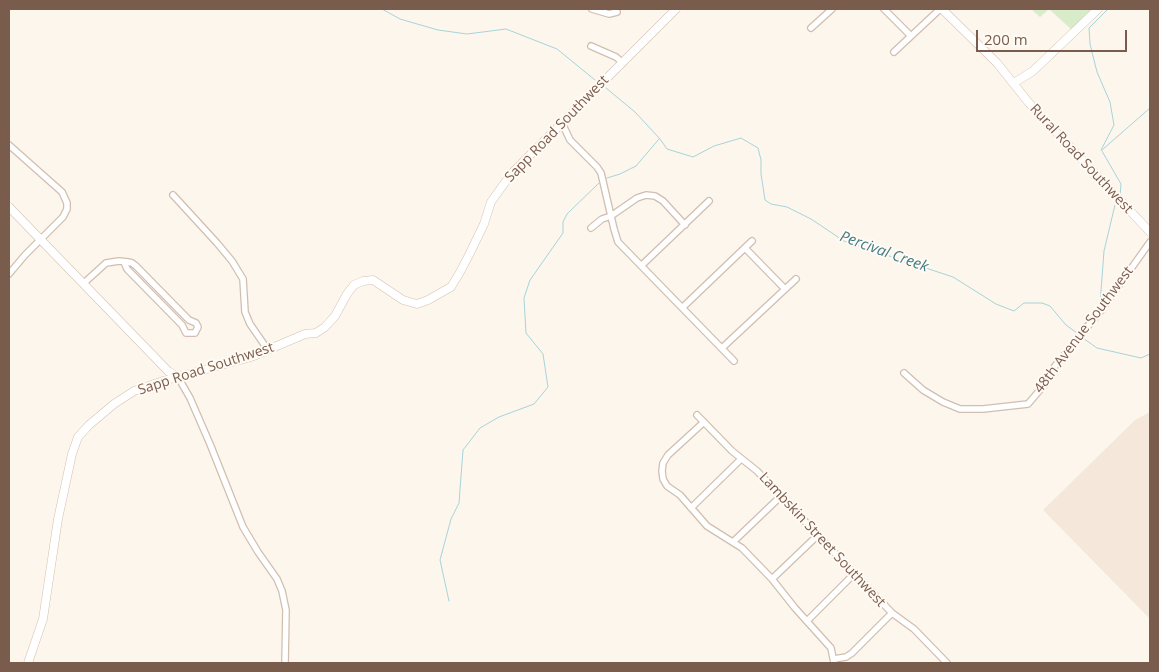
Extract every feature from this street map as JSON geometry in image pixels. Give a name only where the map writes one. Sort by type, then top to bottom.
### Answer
[{"type":"street","points":[[592,9],[608,14],[618,12]]},
{"type":"street","name":"Sapp Road Southwest","points":[[28,663],[43,619],[58,519],[72,454],[78,437],[89,425],[114,404],[134,392],[178,377],[251,357],[305,334],[316,333],[325,328],[335,316],[346,294],[354,285],[363,281],[373,280],[403,300],[417,304],[428,300],[451,286],[484,224],[491,202],[511,174],[675,9]]},
{"type":"street","points":[[812,28],[832,9]]},
{"type":"street","points":[[884,9],[911,36]]},
{"type":"street","points":[[894,52],[941,9],[1014,83],[1033,71],[1098,9]]},
{"type":"street","points":[[591,46],[616,57],[622,63]]},
{"type":"street","name":"Rural Road Southwest","points":[[1014,83],[1025,99],[1150,232]]},
{"type":"street","points":[[562,123],[570,140],[601,173],[618,242],[734,361]]},
{"type":"street","points":[[9,145],[22,159],[57,187],[66,198],[67,208],[63,217],[40,239],[9,274]]},
{"type":"street","points":[[173,195],[232,261],[242,279],[245,312],[250,324],[268,350]]},
{"type":"street","points":[[591,228],[602,219],[612,216],[637,198],[646,195],[655,196],[663,201],[685,225]]},
{"type":"street","points":[[642,265],[710,201]]},
{"type":"street","points":[[9,207],[168,371],[178,377],[190,398],[210,444],[243,527],[277,579],[282,591],[286,610],[285,663]]},
{"type":"street","points":[[683,307],[752,241]]},
{"type":"street","name":"48th Avenue Southwest","points":[[904,373],[923,390],[942,402],[960,409],[982,409],[1028,404],[1045,384],[1055,366],[1104,308],[1150,242]]},
{"type":"street","points":[[745,248],[785,289]]},
{"type":"street","points":[[84,283],[106,263],[124,262],[136,266],[189,320],[196,323],[198,327],[195,333],[186,333],[182,325],[127,269],[124,262]]},
{"type":"street","points":[[722,348],[796,279]]},
{"type":"street","name":"Lambskin Street Southwest","points":[[698,415],[741,459],[757,471],[892,614],[914,629],[947,663]]},
{"type":"street","points":[[704,422],[668,455],[663,464],[663,479],[668,486],[680,495],[706,526],[742,548],[772,579],[794,608],[831,648],[834,661],[852,653],[892,614]]},
{"type":"street","points":[[691,508],[741,459]]},
{"type":"street","points":[[733,542],[781,496]]},
{"type":"street","points":[[772,579],[818,535]]},
{"type":"street","points":[[807,621],[855,573]]},
{"type":"shaded area","points":[[1150,412],[1150,619],[1043,510],[1135,420]]},
{"type":"green space","points":[[1031,9],[1049,9],[1040,17]]},
{"type":"green space","points":[[1049,9],[1095,9],[1072,30]]},
{"type":"waterway","name":"Percival Creek","points":[[382,9],[400,19],[438,30],[467,34],[506,29],[557,49],[595,80]]},
{"type":"waterway","points":[[1101,150],[1114,125],[1110,102],[1097,72],[1090,44],[1089,28],[1108,9]]},
{"type":"waterway","name":"Percival Creek","points":[[606,88],[635,112],[667,149],[693,157],[714,146],[741,138],[758,148],[765,200],[771,204],[787,207],[811,219],[844,241],[953,277],[996,304],[1014,311],[1024,303],[1042,303],[1050,306],[1066,325],[1077,333],[1100,304],[1104,251],[1115,205]]},
{"type":"waterway","points":[[1102,150],[1150,108]]},
{"type":"waterway","points":[[607,178],[636,166],[659,139]]},
{"type":"waterway","points":[[1102,151],[1121,184],[1120,196]]},
{"type":"waterway","points":[[449,601],[440,560],[451,519],[459,503],[463,450],[480,428],[499,417],[534,404],[548,387],[543,354],[526,333],[524,298],[530,280],[563,233],[563,222],[567,214],[599,183]]},
{"type":"waterway","name":"Percival Creek","points":[[1083,338],[1097,348],[1141,358],[1150,354]]}]
